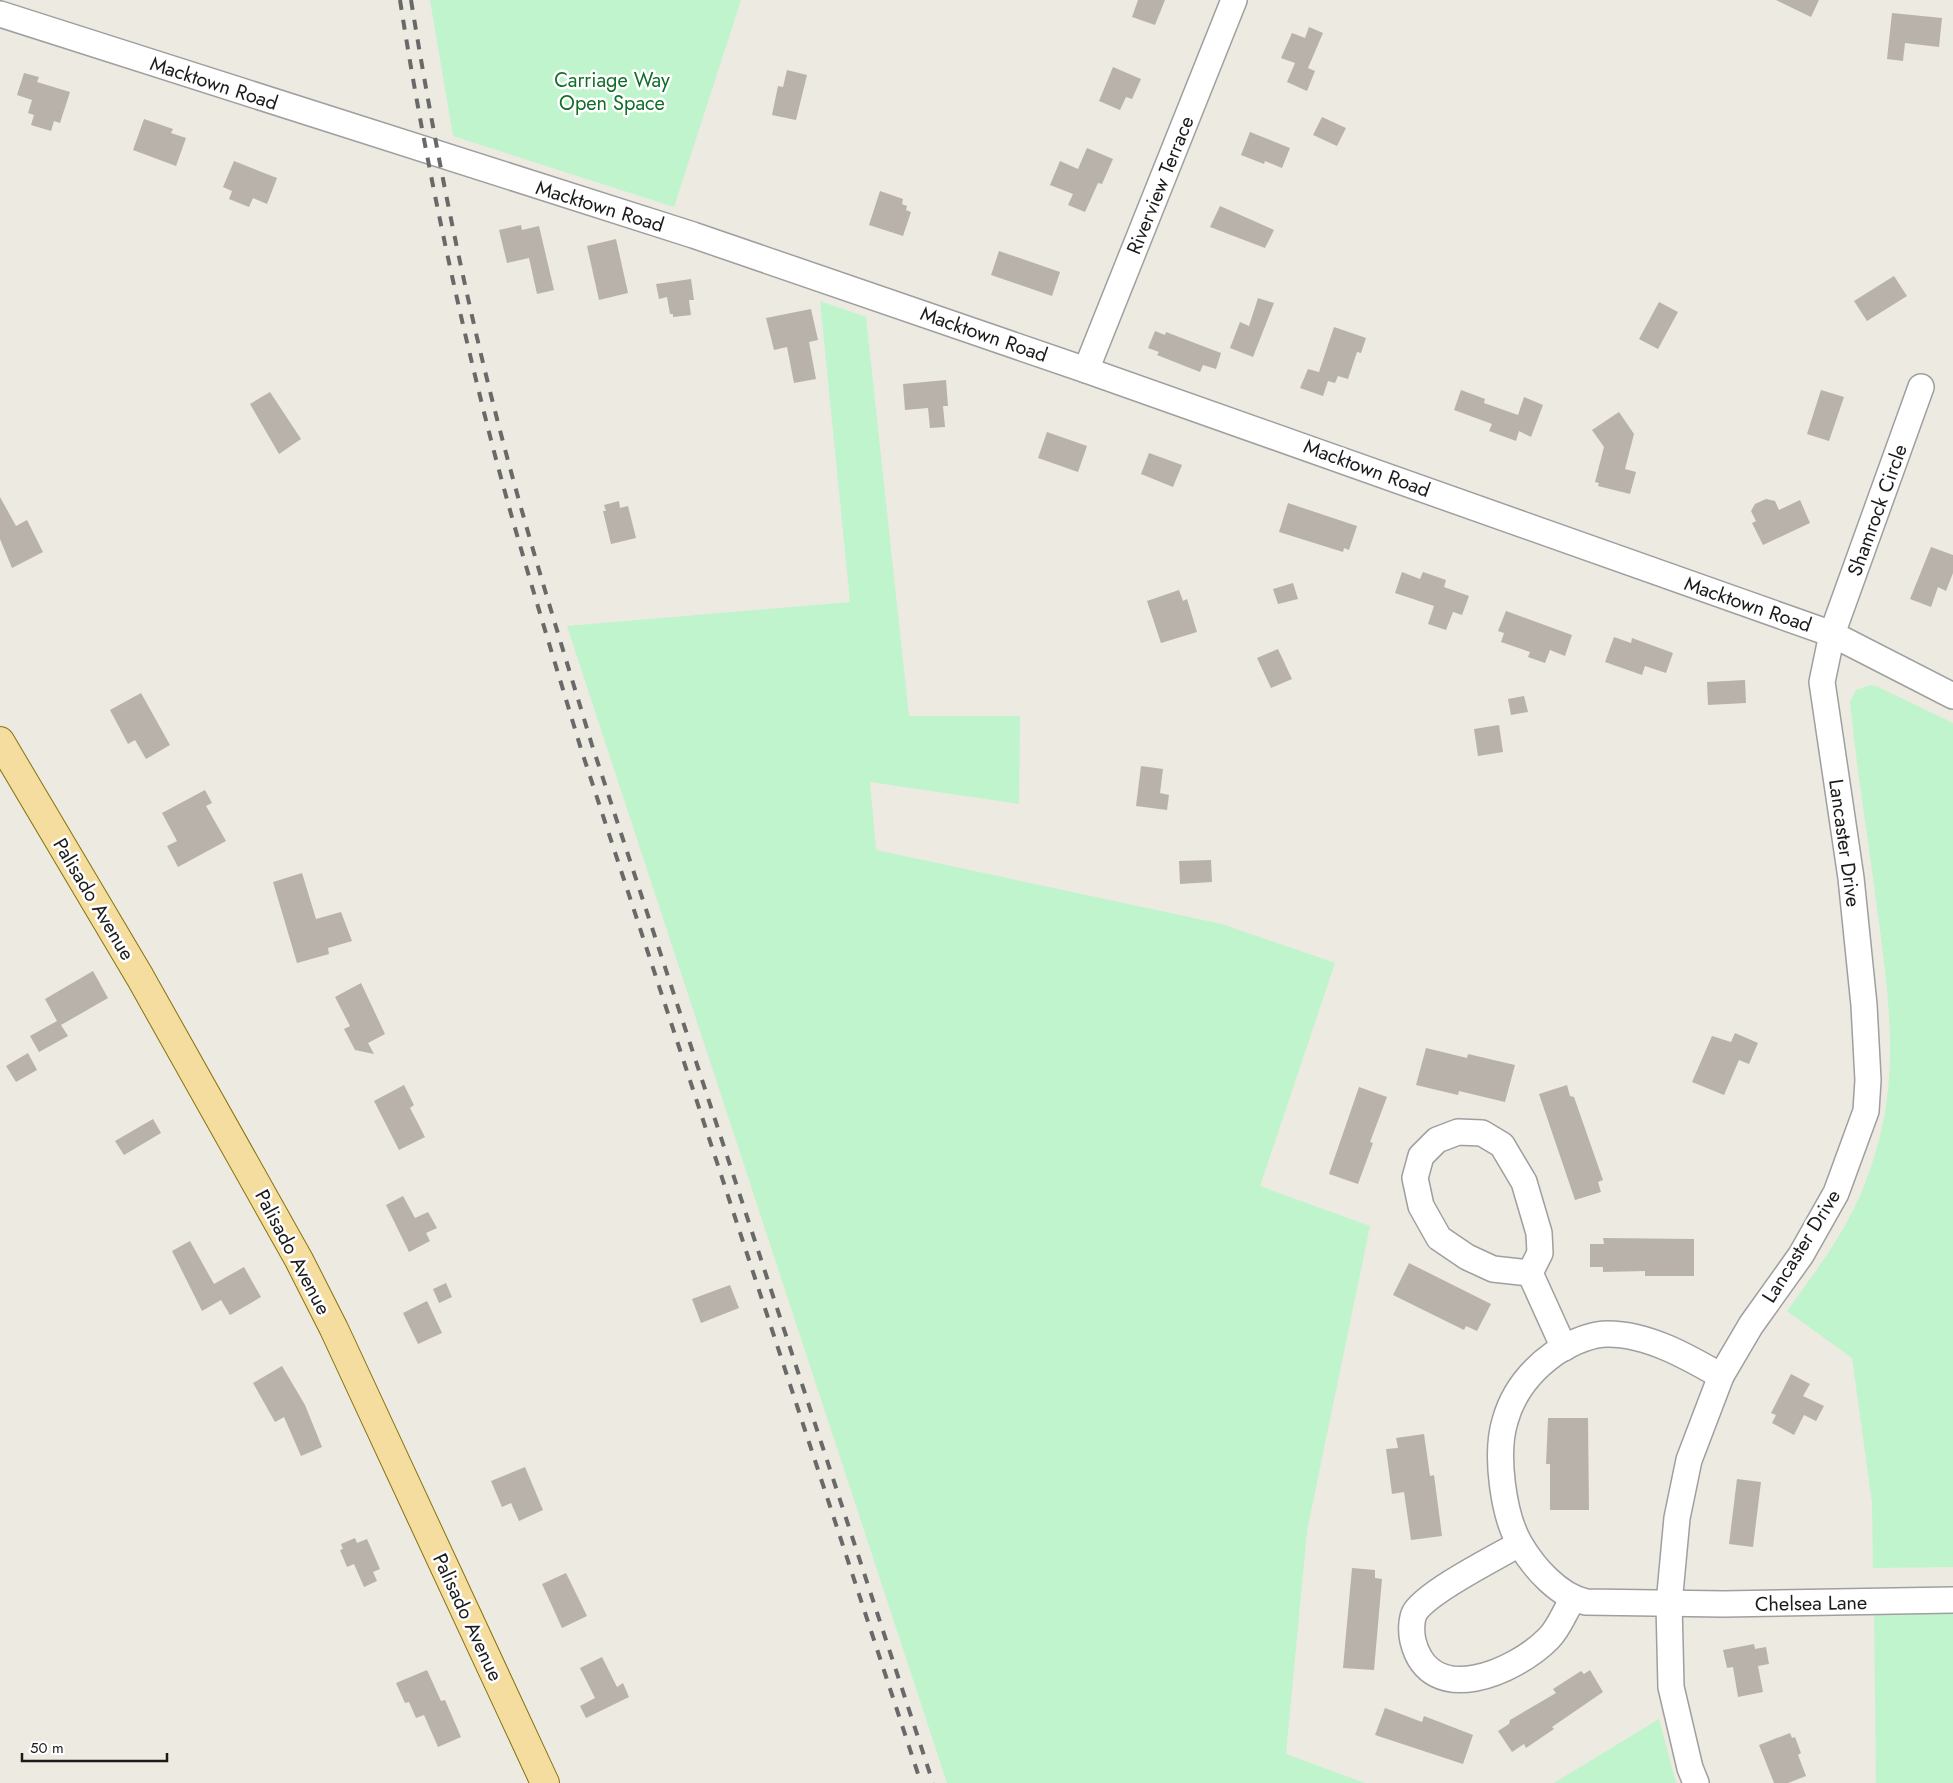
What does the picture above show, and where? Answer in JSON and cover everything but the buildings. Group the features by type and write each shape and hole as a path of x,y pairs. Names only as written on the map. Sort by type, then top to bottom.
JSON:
{"main road":[{"name":"Palisado Avenue","path":"0,741 140,977 299,1260 334,1329 545,1783"}],"street":[{"name":"Riverview Terrace","path":"1086,370 1234,0"},
{"name":"Macktown Road","path":"0,14 693,235 1086,370 1832,634 1953,696"},
{"name":"Shamrock Circle","path":"1832,634 1922,387"},
{"name":"Lancaster Drive","path":"1696,1783 1690,1768 1671,1687 1669,1604 1677,1518 1689,1460 1721,1376 1751,1325 1801,1255 1836,1193 1866,1111 1868,1080 1864,1005 1851,878 1822,682 1832,634"},
{"path":"1458,1132 1482,1133 1502,1145 1524,1182 1539,1232 1540,1253 1530,1273 1493,1269 1467,1257 1439,1238 1421,1206 1416,1178 1421,1156 1437,1140 1458,1132"},
{"path":"1530,1273 1564,1348"},
{"path":"1520,1544 1435,1593 1414,1613 1411,1633 1416,1655 1430,1671 1450,1679 1476,1678 1498,1672 1527,1655 1550,1637 1573,1599 1556,1587 1520,1544 1509,1515 1500,1460 1504,1423 1515,1394 1538,1365 1564,1348 1595,1335 1609,1334 1640,1339 1684,1355 1721,1376"},
{"name":"Chelsea Lane","path":"1573,1599 1586,1602 1669,1604 1953,1600"}],"green space":[{"name":"Carriage Way Open Space","path":"430,0 741,0 674,207 453,136"},
{"path":"820,301 866,317 909,716 1020,716 1019,804 870,782 876,850 1222,924 1335,963 1260,1186 1370,1226 1307,1531 1286,1754 1365,1783 947,1783 567,626 850,602"},
{"path":"1870,685 1876,686 1953,723 1953,1567 1873,1568 1872,1503 1852,1358 1787,1311 1830,1251 1857,1203 1876,1151 1889,1085 1890,1052 1887,986 1850,702 1856,690"},
{"path":"1953,1612 1953,1783 1876,1783 1874,1613"},
{"path":"1659,1719 1676,1783 1554,1783"}],"railway":[{"path":"400,0 429,166 464,331 501,479 523,556 581,749 921,1783"},
{"path":"411,0 440,165 463,275 488,384 534,554 592,745 933,1783"}]}
